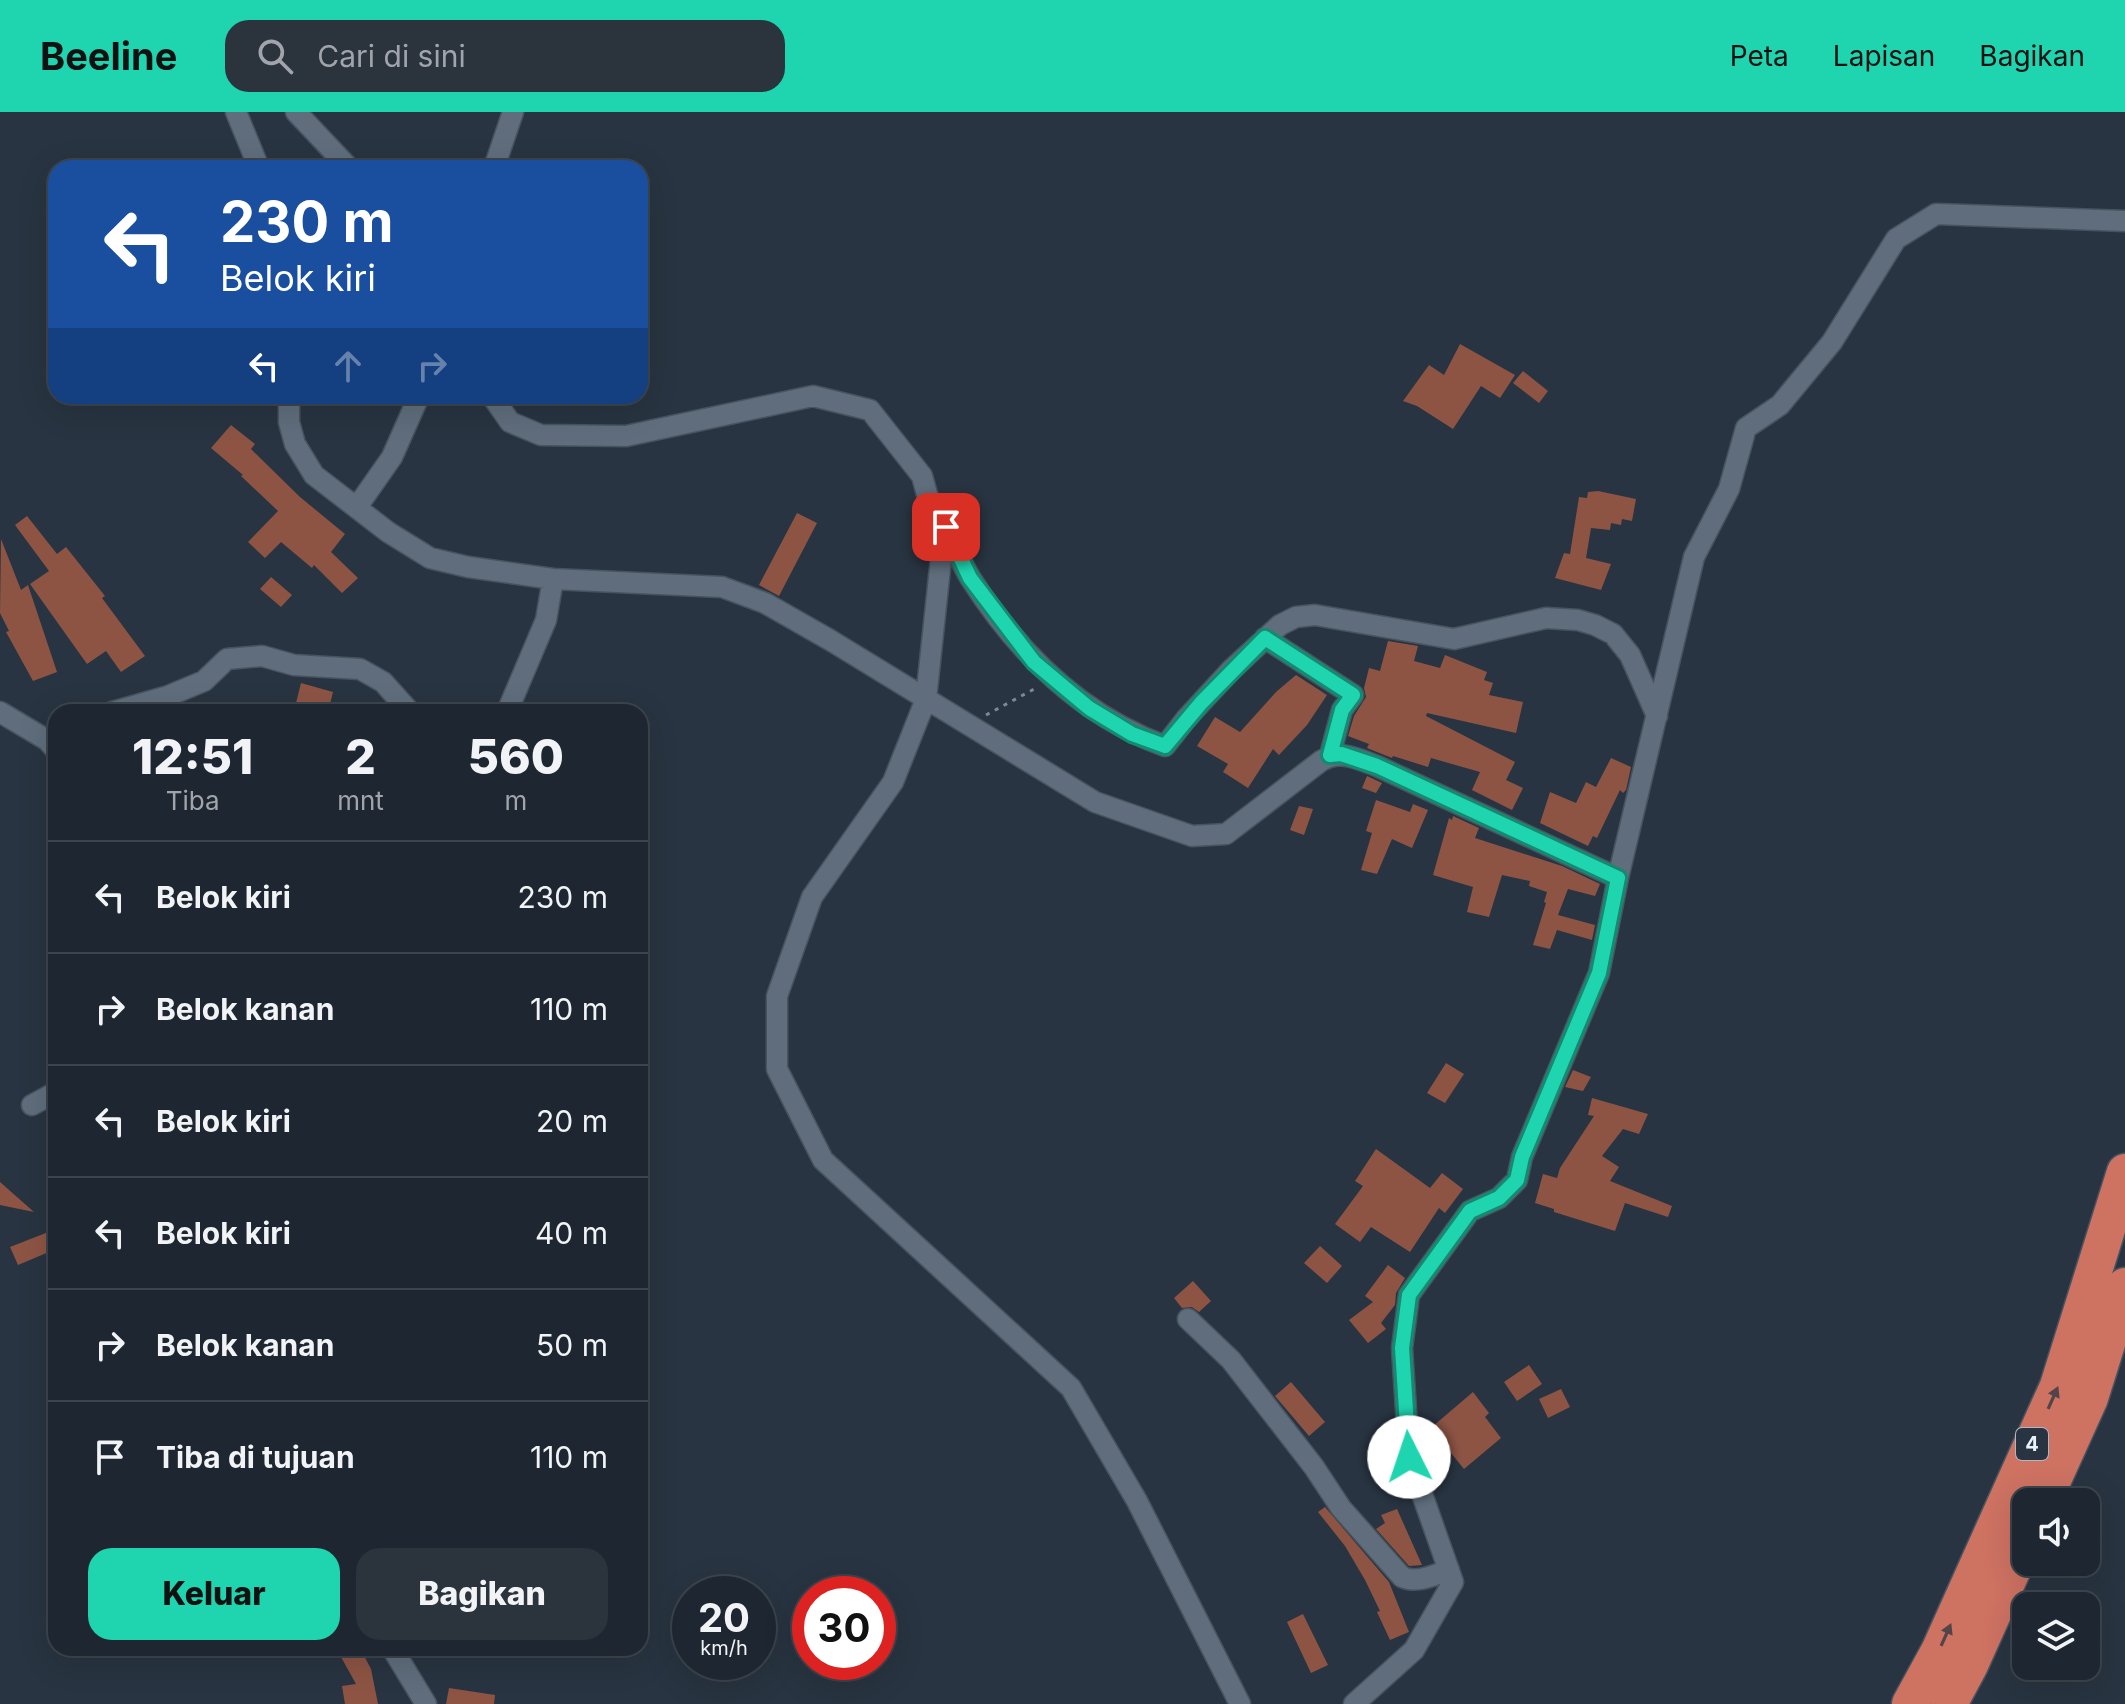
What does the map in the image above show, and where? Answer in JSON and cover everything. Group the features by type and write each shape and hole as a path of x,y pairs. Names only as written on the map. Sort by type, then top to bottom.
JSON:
{"highway":[{"name":"4","path":"1910,1704 1939,1651 2058,1386 2125,1172"},
{"name":"4","path":"2049,1488 2090,1398 2125,1286"},
{"path":"1949,1704 2012,1571"}],"street":[{"path":"236,112 256,160"},
{"path":"296,112 341,160"},
{"path":"497,160 513,112"},
{"path":"1354,1704 1414,1650 1453,1582 1409,1457 1402,1348 1409,1295 1470,1211 1499,1198 1517,1180 1522,1157 1599,973 1618,878 1694,557 1729,489 1746,428 1780,405 1832,342 1896,239 1936,214 2125,221"},
{"path":"498,404 510,422 541,435 626,436 813,396 870,410 922,476 970,578 1034,662 1089,708 1121,728 1165,746 1213,690 1265,638 1296,617 1315,615 1454,639 1546,618 1578,620 1595,625 1613,634 1630,655 1657,716"},
{"path":"289,404 289,422 295,444 314,475 388,532 430,558 468,567 553,579 722,587 765,603 1095,802 1192,836 1226,834 1330,755 1341,754 1377,766 1618,878"},
{"path":"357,507 392,457 415,404"},
{"path":"922,476 942,549 926,699 893,782 812,897 777,996 777,1069 823,1160 1071,1388 1137,1501 1240,1704"},
{"path":"510,704 546,620 553,579"},
{"path":"1265,638 1353,695 1342,710 1330,755"},
{"path":"140,704 204,681 227,659 262,656 294,665 360,669 383,682 403,704"},
{"path":"0,712 48,738"},
{"path":"32,1105 48,1096"},
{"path":"1188,1319 1231,1360 1314,1467 1341,1508 1402,1577 1420,1579 1449,1570"},
{"path":"397,1656 426,1704"}],"path":[{"path":"969,724 1053,678"}],"building":[{"path":"1460,344 1515,375 1500,398 1481,386 1453,429 1417,406 1403,401 1429,365 1444,375"},
{"path":"1523,371 1548,391 1539,403 1513,383"},
{"path":"231,425 255,444 251,449 300,497 345,534 331,552 358,578 342,593 314,565 312,568 281,542 265,558 248,542 278,511 211,448"},
{"path":"1598,491 1636,499 1632,521 1622,519 1621,525 1611,523 1610,530 1591,528 1586,558 1611,564 1601,590 1555,578 1564,553 1570,554 1579,497 1587,498 1588,492"},
{"path":"797,513 817,523 779,596 759,585"},
{"path":"27,516 57,554 66,547 105,596 102,598 145,656 121,672 106,651 87,664 30,584 49,571 15,525"},
{"path":"1,539 21,590 28,585 57,672 33,681 6,632 9,631 0,613"},
{"path":"271,577 292,595 281,607 260,589"},
{"path":"1388,641 1418,646 1414,661 1440,668 1445,655 1487,672 1484,680 1493,683 1489,695 1523,702 1516,733 1427,713 1426,716 1515,762 1506,780 1523,788 1512,810 1472,790 1480,772 1431,758 1428,767 1392,758 1348,736 1354,716 1366,697 1364,688 1369,668 1380,671"},
{"path":"1296,675 1327,695 1307,725 1279,755 1273,749 1248,788 1223,772 1228,764 1197,746 1215,717 1240,732"},
{"path":"301,683 333,692 330,704 296,703"},
{"path":"1611,758 1631,767 1626,790 1623,793 1620,790 1597,838 1593,836 1588,846 1540,823 1550,792 1576,803 1586,782 1596,787"},
{"path":"1367,776 1382,783 1376,793 1362,788"},
{"path":"1376,800 1410,812 1413,804 1428,810 1412,848 1392,839 1377,874 1361,870 1372,833 1366,831"},
{"path":"1299,806 1313,809 1304,835 1290,830"},
{"path":"1453,816 1479,828 1475,838 1562,866 1600,884 1595,896 1568,889 1558,915 1595,925 1592,940 1557,930 1550,949 1533,945 1547,892 1529,886 1530,881 1502,875 1489,917 1467,912 1473,887 1433,875 1449,818 1452,820"},
{"path":"1446,1063 1464,1074 1445,1103 1427,1093"},
{"path":"1573,1070 1591,1077 1583,1091 1565,1087"},
{"path":"1592,1098 1648,1114 1639,1134 1623,1129 1602,1156 1619,1167 1610,1181 1672,1206 1668,1217 1625,1203 1615,1231 1535,1203 1543,1174 1557,1178 1560,1168 1594,1116 1588,1115"},
{"path":"1376,1149 1430,1188 1442,1173 1463,1189 1445,1213 1439,1208 1410,1252 1371,1227 1360,1242 1335,1224 1363,1186 1355,1181"},
{"path":"0,1182 34,1212 0,1205"},
{"path":"48,1232 48,1252 18,1265 10,1247"},
{"path":"1320,1246 1342,1266 1327,1283 1304,1263"},
{"path":"1388,1265 1405,1278 1396,1293 1395,1305 1381,1323 1386,1329 1368,1343 1349,1320 1373,1302 1365,1296"},
{"path":"1193,1281 1211,1301 1199,1312 1192,1307 1182,1308 1174,1298"},
{"path":"1529,1365 1542,1384 1517,1401 1504,1382"},
{"path":"1291,1382 1325,1422 1309,1436 1275,1396"},
{"path":"1561,1389 1570,1407 1548,1418 1539,1399"},
{"path":"1473,1392 1489,1413 1485,1417 1501,1438 1464,1469 1446,1447 1441,1451 1426,1432"},
{"path":"1325,1507 1389,1582 1409,1632 1390,1640 1365,1580 1345,1546 1318,1512"},
{"path":"1397,1509 1422,1565 1409,1566 1376,1529 1385,1523 1381,1515"},
{"path":"1303,1614 1328,1665 1311,1673 1287,1622"},
{"path":"340,1656 364,1656 371,1669 378,1704 345,1704 342,1686 356,1684"},
{"path":"449,1688 495,1695 494,1704 446,1704"}],"route":[{"path":"946,527 970,578 1034,662 1089,708 1132,734 1165,746 1231,670 1265,638 1353,695 1342,710 1330,755 1341,754 1377,766 1618,878 1599,973 1522,1157 1517,1180 1499,1198 1470,1211 1409,1295 1402,1348 1409,1457"}]}
